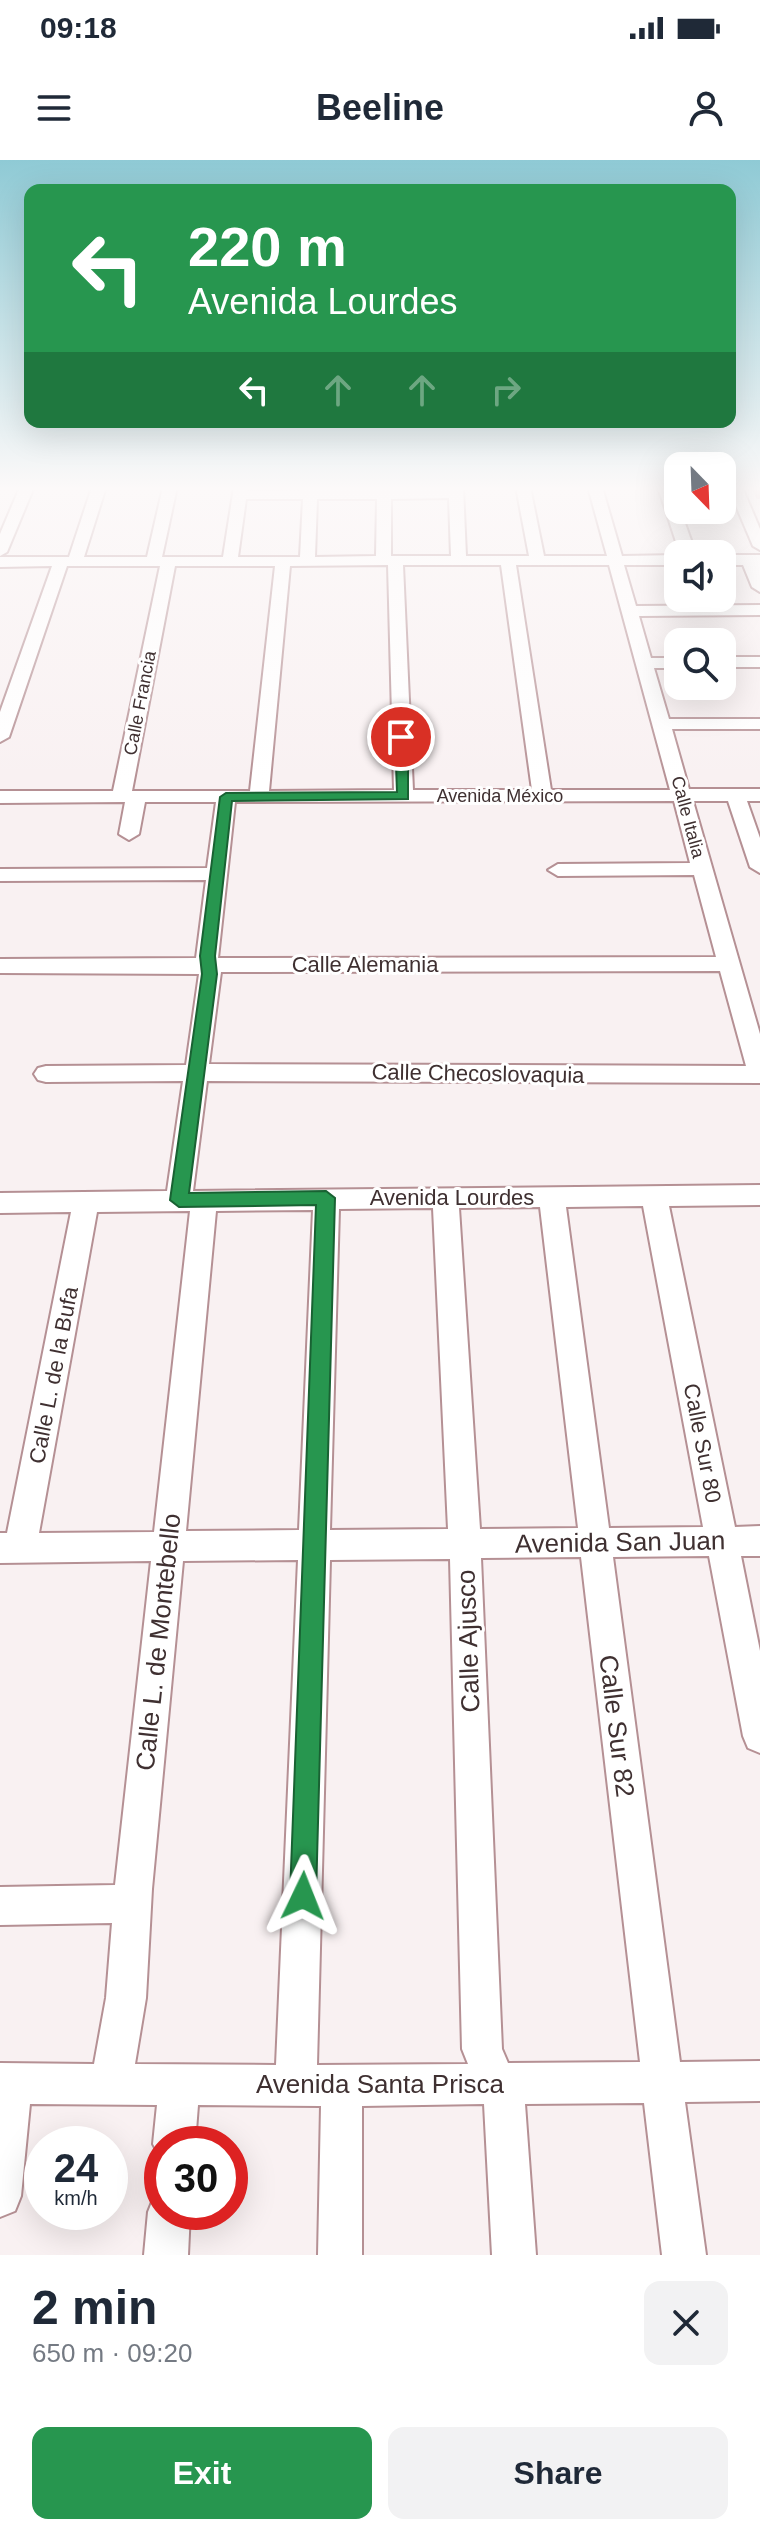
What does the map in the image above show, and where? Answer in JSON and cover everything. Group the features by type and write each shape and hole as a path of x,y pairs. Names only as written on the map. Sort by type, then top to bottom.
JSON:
{"street":[{"path":"0,737 59,585"},
{"name":"Calle Francia","path":"129,834 129,797 158,585"},
{"path":"259,797 281,585"},
{"path":"390,585 404,796"},
{"path":"511,585 542,796"},
{"name":"Calle Italia","path":"623,585 760,1074"},
{"path":"631,611 760,610"},
{"path":"736,662 760,662"},
{"path":"646,663 664,663"},
{"path":"664,724 760,724"},
{"name":"Avenida México","path":"0,797 760,795"},
{"path":"736,796 760,867"},
{"name":"Calle L. de Montebello","path":"111,2083 126,1998 131,1904 167,1547 192,1200 196,1073 226,797"},
{"path":"558,870 702,869"},
{"path":"0,875 216,874"},
{"name":"Calle Alemania","path":"0,966 729,964"},
{"name":"Calle Checoslovaquia","path":"46,1074 419,1071 477,1076 760,1074"},
{"name":"Avenida Lourdes","path":"0,1203 445,1196 760,1196"},
{"name":"Calle Ajusco","path":"445,1196 465,1545 482,2049 506,2114 514,2255"},
{"name":"Calle Sur 80","path":"654,1196 760,1736"},
{"name":"Calle Sur 82","path":"552,1197 684,2255"},
{"path":"296,2086 326,1198"},
{"name":"Calle L. de la Bufa","path":"10,1548 86,1202"},
{"name":"Avenida San Juan","path":"10,1548 760,1541"},
{"path":"0,1906 131,1904"},
{"name":"Avenida Santa Prisca","path":"6,2083 342,2086 760,2081"},
{"path":"0,2196 6,2083"},
{"path":"175,2126 179,2083"},
{"path":"340,2255 342,2086"},
{"path":"166,2255 168,2230"}],"route":[{"path":"303,1896 326,1198 179,1200 210,974 207,956 226,797 404,796 401,737"}]}
